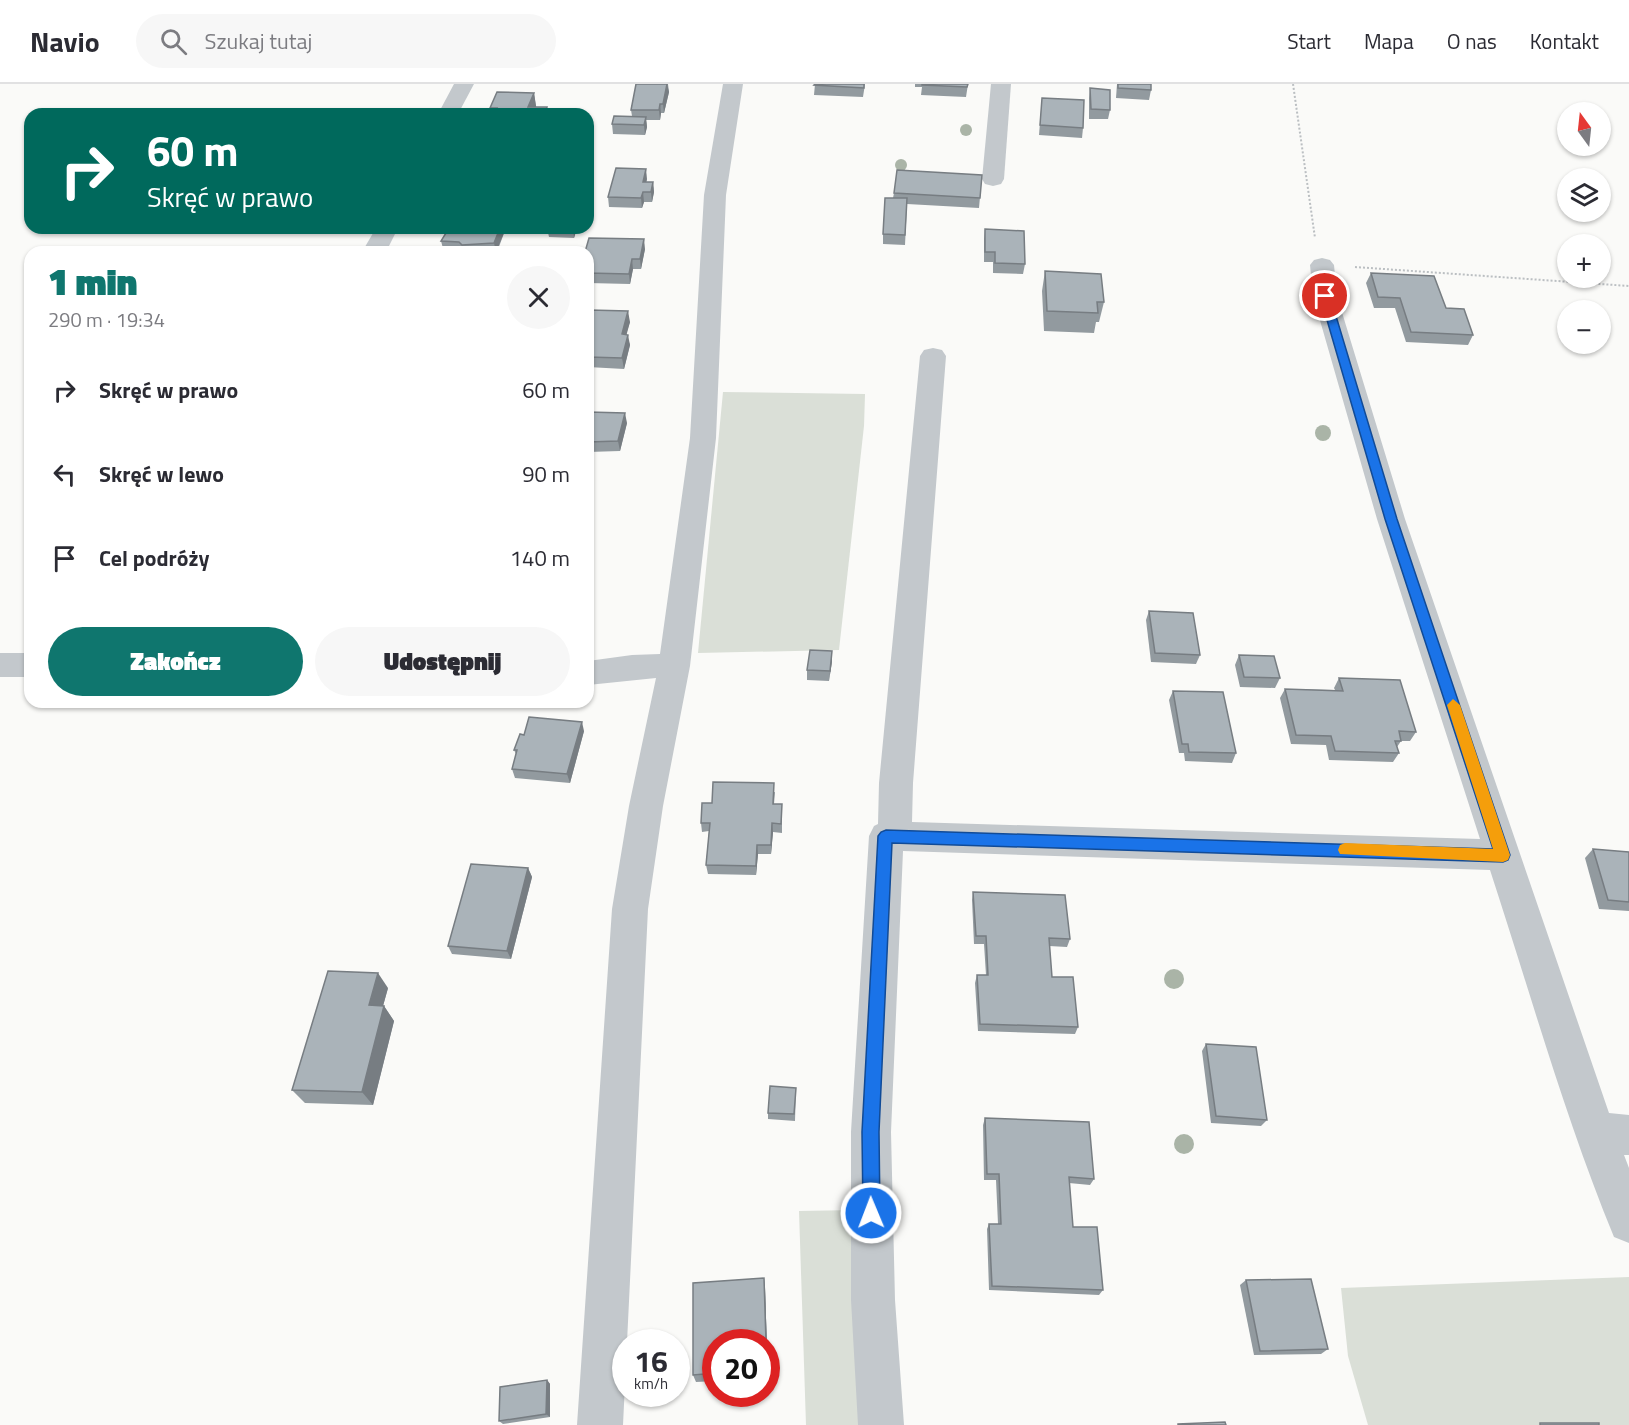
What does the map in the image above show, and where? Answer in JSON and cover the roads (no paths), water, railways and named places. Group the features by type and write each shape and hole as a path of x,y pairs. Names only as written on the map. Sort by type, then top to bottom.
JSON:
{"street":[{"path":"451,108 464,84"},
{"path":"600,1425 630,909 646,806 674,666 703,438 715,195 733,84"},
{"path":"993,179 1001,84"},
{"path":"1322,265 1325,296 1378,479 1503,855 1612,1134 1629,1222"},
{"path":"895,836 896,783 933,356"},
{"path":"0,665 24,665"},
{"path":"594,672 632,667 674,666"},
{"path":"881,1425 873,1300 871,1132 886,836 1503,855"}]}
